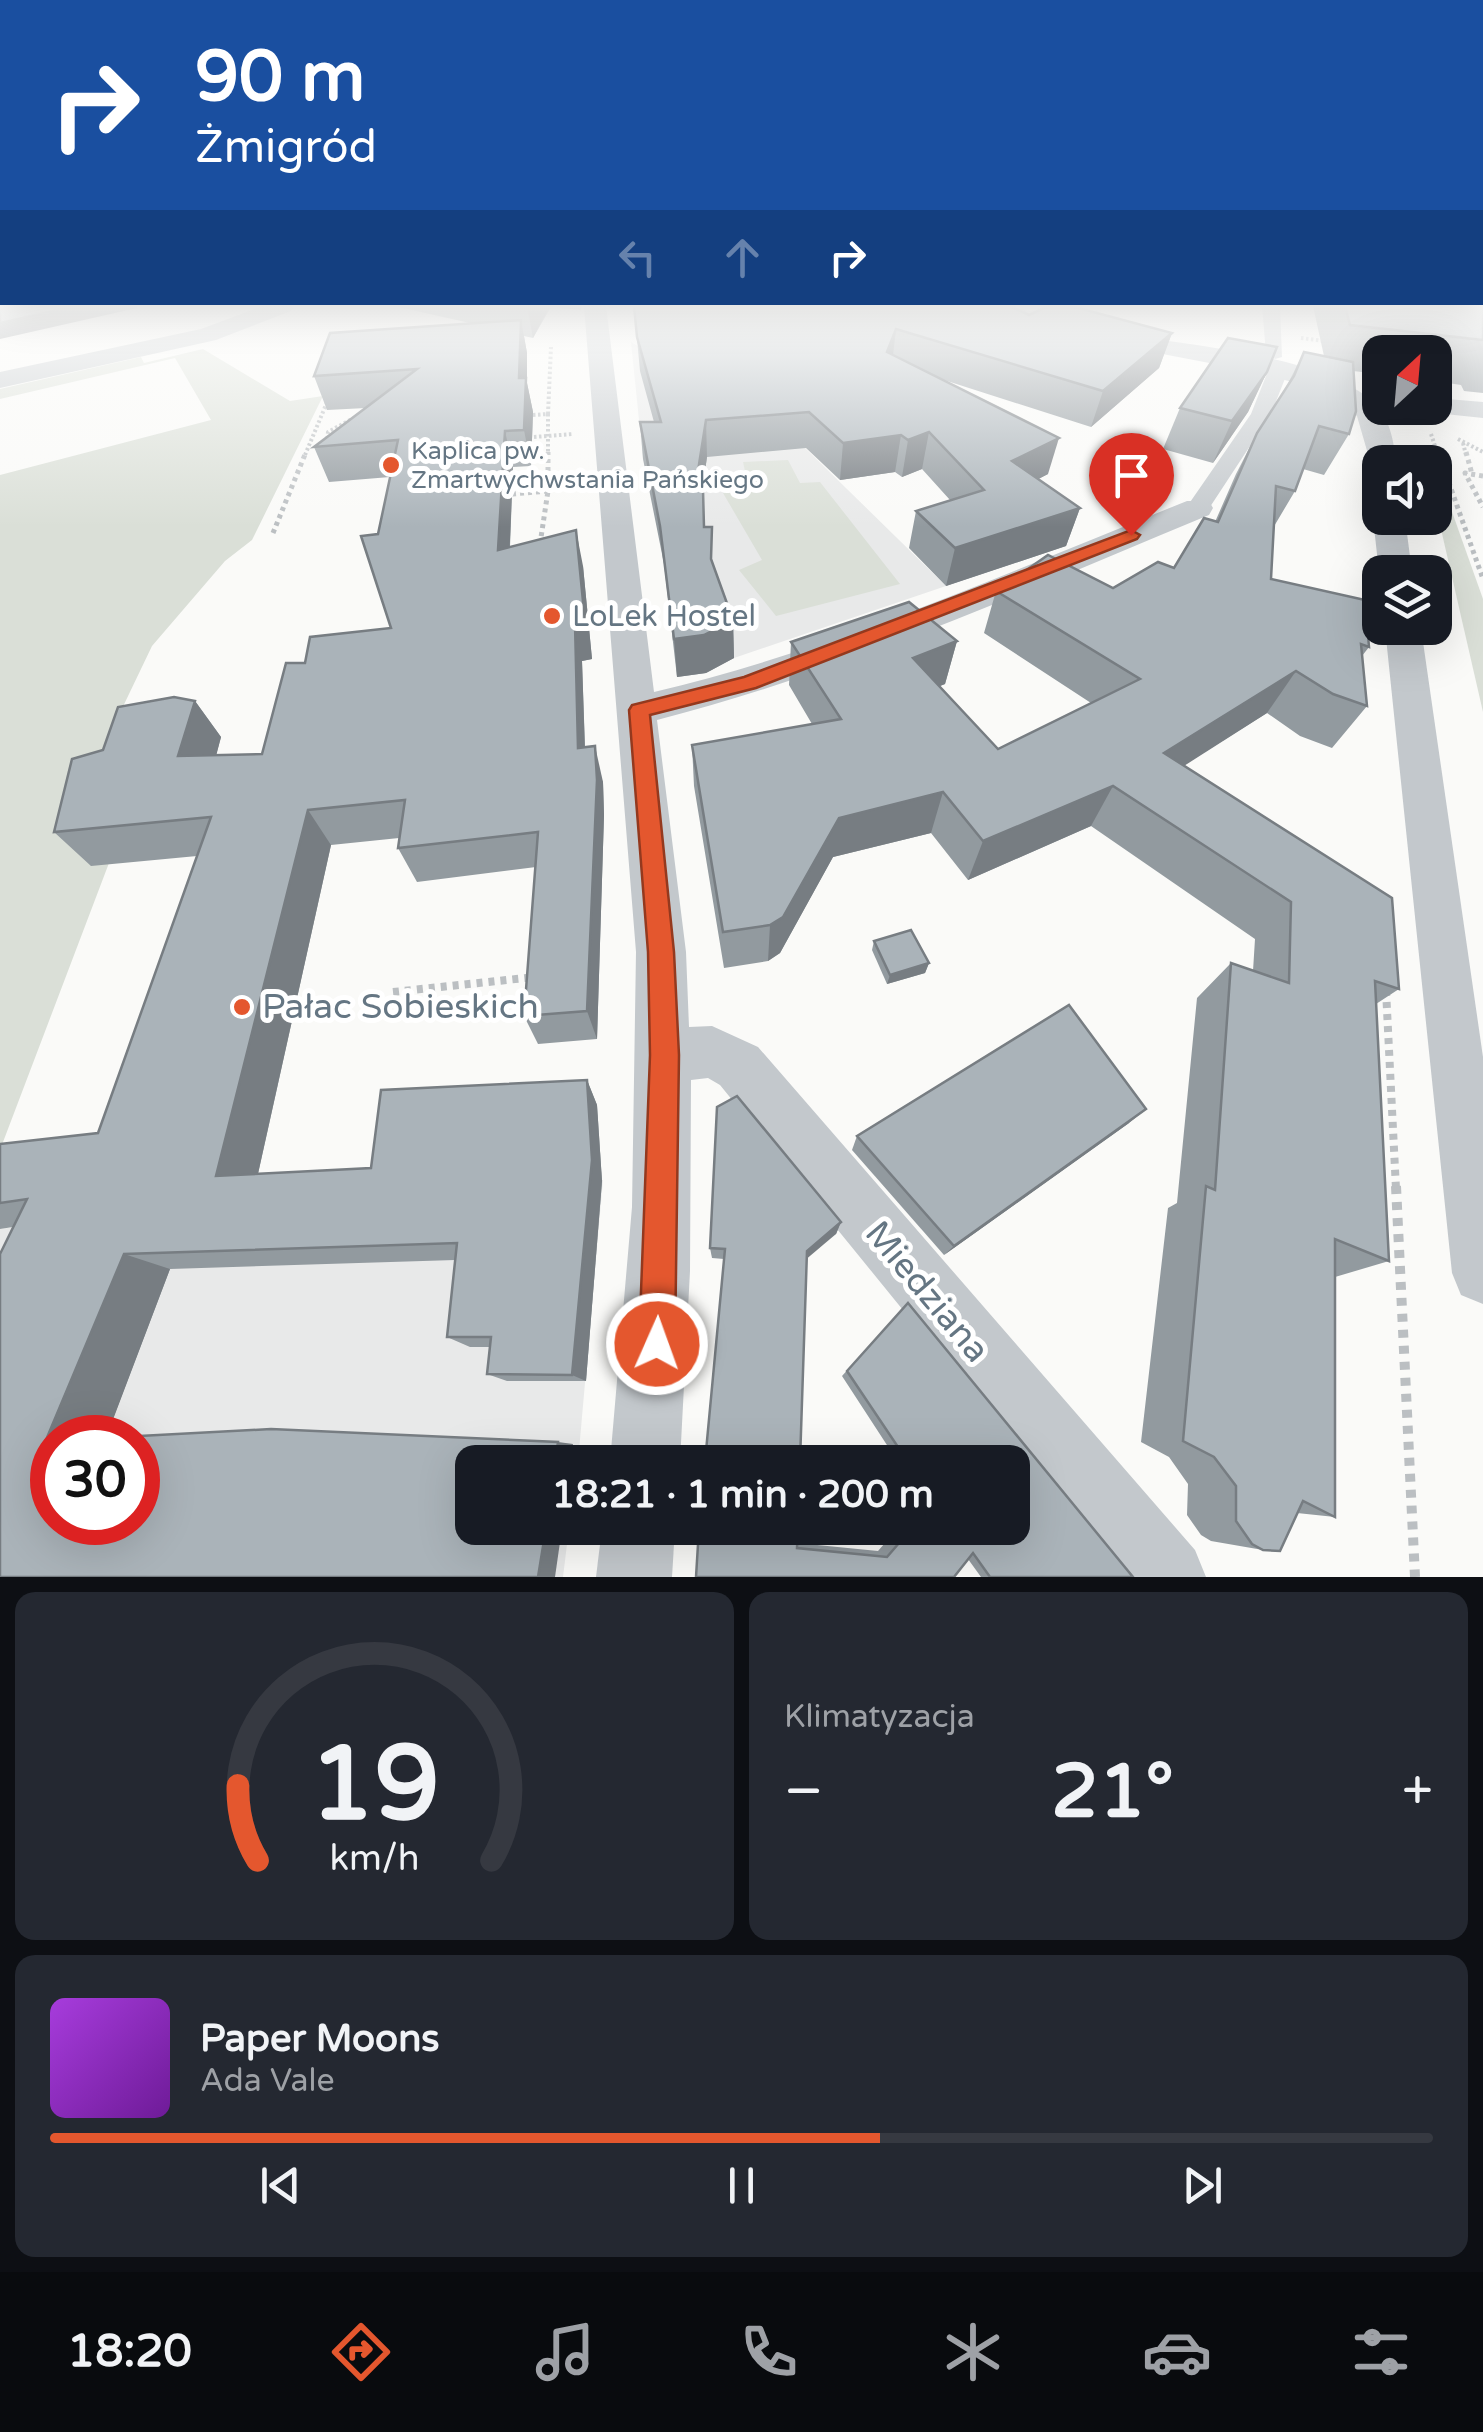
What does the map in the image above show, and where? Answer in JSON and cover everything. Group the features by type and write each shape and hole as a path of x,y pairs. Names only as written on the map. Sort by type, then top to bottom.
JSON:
{"street":[{"path":"601,380 640,710 661,952 665,1055 657,1344 647,1445"},
{"path":"640,710 749,683 989,593 1198,508 1261,414 1271,380"},
{"path":"1312,380 1362,402"},
{"path":"1452,414 1483,410"},
{"path":"1405,645 1483,1273"},
{"name":"Miedziana","path":"665,1055 712,1052 739,1066 1168,1577"},
{"path":"634,1577 637,1545"}],"path":[{"path":"538,554 548,491 549,380"},
{"path":"273,533 331,389"},
{"path":"533,415 548,414"},
{"path":"377,448 398,434 392,420 375,416 353,418 334,427 326,438 332,448 340,451 390,447"},
{"path":"1435,425 1483,578"},
{"path":"534,437 574,434"},
{"path":"1451,436 1483,452"},
{"path":"1465,443 1462,444 1472,474"},
{"path":"1481,504 1465,473 1483,476"},
{"path":"512,494 548,491"},
{"path":"393,992 542,976"},
{"path":"1385,984 1415,1577"}],"shaded area":[{"path":"41,380 83,380 0,399 0,389"},
{"path":"188,380 254,380 290,401 323,396 252,540 225,561 152,646 106,742 120,834 0,1150 0,475 211,420"},
{"path":"635,380 694,380 798,441 946,586 734,658 712,597 643,459"},
{"path":"788,460 800,483 820,482 900,584 776,616 739,570 762,560 723,493 748,485 743,462"},
{"path":"1452,512 1483,599 1483,712 1452,577 1452,555 1447,555 1442,535 1452,535"},
{"path":"603,1180 580,1445 455,1445 455,1545 567,1545 563,1577 0,1577 0,1229 253,1196"}],"building":[{"path":"403,380 526,380 524,430 505,431 498,550 576,530 585,622 575,624 578,748 595,746 597,780 587,1011 524,1016 538,832 398,848 405,800 308,810 216,1176 371,1168 381,1090 587,1080 592,1160 572,1375 487,1374 491,1337 447,1337 457,1243 124,1254 56,1415 30,1415 30,1545 160,1545 160,1435 271,1429 558,1442 455,1445 455,1545 543,1545 538,1577 0,1577 0,1254 27,1199 0,1203 0,1144 98,1133 211,817 54,832 72,759 103,750 118,707 174,697 195,701 178,756 262,754 286,663 305,663 310,637 391,628 361,536 378,534 398,440 314,447"},
{"path":"649,380 942,380 1059,438 1012,461 1080,508 955,548 916,511 984,490 929,432 908,440 901,435 843,443 809,412 706,420 695,490 703,490 704,527 712,527 711,559 733,620 704,635 674,639 660,526 640,422 661,422"},
{"path":"1065,380 1117,380 1103,391"},
{"path":"1199,380 1262,380 1232,421 1180,408"},
{"path":"1292,380 1354,380 1356,411 1349,434 1319,426 1295,491 1276,486 1271,579 1362,599 1361,644 1367,706 1333,694 1296,671 1164,753 1392,898 1399,989 1375,981 1389,1261 1335,1239 1335,1517 1303,1501 1280,1551 1263,1550 1252,1544 1236,1521 1236,1486 1214,1457 1183,1441 1206,1186 1215,1190 1231,963 1289,983 1291,902 1113,786 983,841 943,792 839,818 783,917 770,925 723,932 692,745 841,719 791,642 909,602 957,641 913,658 998,749 1140,679 996,591 1048,555 1113,588 1158,562 1174,568 1204,518 1218,522 1257,433"},
{"path":"911,930 929,963 890,975 874,941"},
{"path":"1069,1005 1146,1109 954,1246 857,1136"},
{"path":"737,1096 841,1222 807,1251 801,1445 707,1445 725,1249 710,1248 717,1107"},
{"path":"908,1303 1025,1445 897,1445 847,1371"},
{"path":"1030,1452 1133,1577 990,1577 973,1553 954,1577 696,1577 698,1545 797,1545 887,1557 897,1545 1030,1545"}],"place":[{"name":"Kaplica pw. Zmartwychwstania Pańskiego","path":"391,465"},
{"name":"LoLek Hostel","path":"552,616"},
{"name":"Pałac Sobieskich","path":"242,1007"}],"route":[{"path":"657,1344 665,1055 661,952 640,710 749,683 1131,535"}]}
